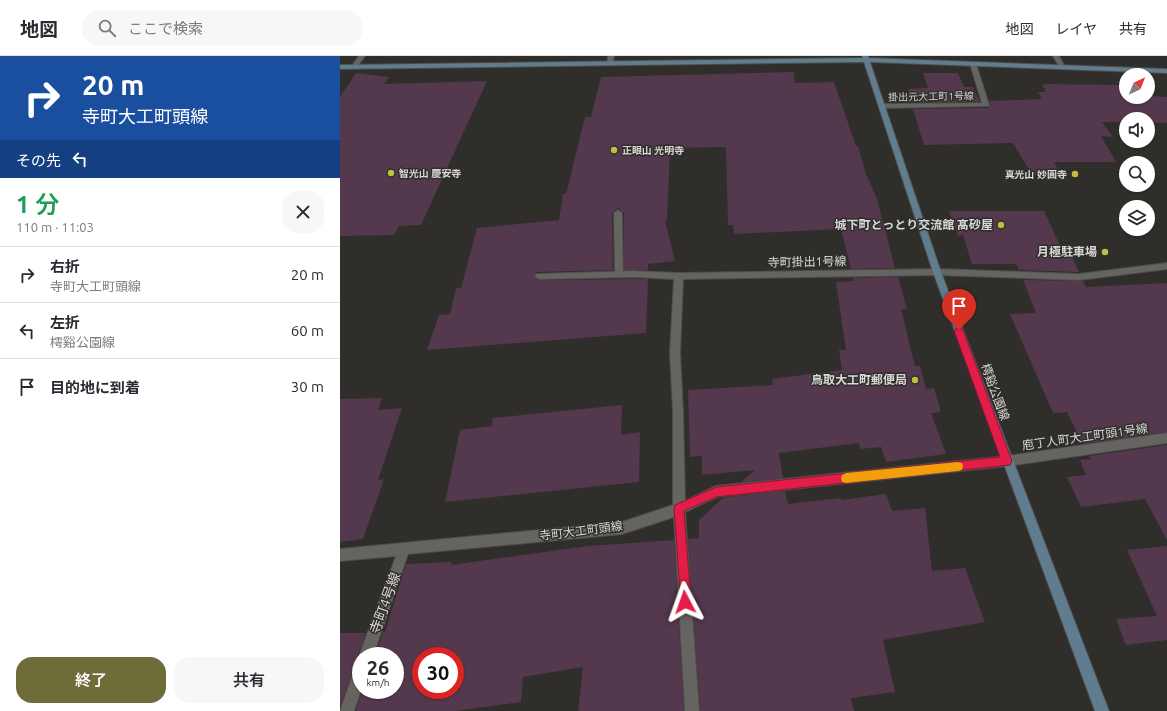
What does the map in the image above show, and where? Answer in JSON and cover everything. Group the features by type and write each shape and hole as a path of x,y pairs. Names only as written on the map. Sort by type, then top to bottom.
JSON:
{"street":[{"path":"354,67 362,56"},
{"path":"610,64 611,56"},
{"path":"1056,56 1062,67"},
{"path":"340,67 610,64 866,58 972,64 1167,71"},
{"name":"樗谿公園線","path":"866,58 937,272 1102,711"},
{"name":"掛出元大工町1号線","path":"882,106 986,105 972,64"},
{"path":"618,213 620,274"},
{"name":"寺町掛出1号線","path":"539,276 620,274 679,276 937,272 1079,277 1167,266"},
{"path":"679,276 675,352 678,412 679,508 692,711"},
{"name":"庖丁人町大工町頭1号線","path":"1007,461 1167,438"},
{"name":"寺町大工町頭線","path":"340,555 622,528 679,508 716,492 1007,461"},
{"name":"寺町4号線","path":"369,647 404,550"},
{"path":"347,711 352,697"}],"building":[{"path":"794,72 795,83 834,82 856,146 858,146 866,174 877,199 895,268 851,269 841,229 734,234 733,225 728,225 726,147 670,148 667,220 665,220 675,261 648,264 648,270 624,270 624,213 618,208 612,213 613,270 536,272 534,275 539,280 648,279 646,333 427,350 439,315 450,314 456,288 461,288 477,228 559,220 563,194 566,194 585,117 591,117 601,77"},
{"path":"356,73 389,77 384,84 487,81 421,225 399,226 394,235 340,236 340,97"},
{"path":"923,73 958,73 964,87 973,87 980,102 911,102 908,89 928,88"},
{"path":"1042,84 1119,85 1119,104 1155,104 1155,96 1167,97 1167,123 1155,122 1155,112 1119,112 1119,122 1102,122 1113,137 1101,136 1116,162 1054,162 1060,173 1032,175 1013,143 924,145 913,109 988,108 990,105 989,101 1042,99 1038,92 1046,92"},
{"path":"949,211 1044,211 1062,250 1069,250 1079,272 1019,270 1016,264 972,264 963,235 958,236"},
{"path":"898,277 907,309 901,309 915,366 920,366 926,389 934,388 941,412 931,413 946,454 886,462 881,447 860,449 859,443 779,453 783,478 741,482 755,470 702,475 702,456 690,457 688,390 773,385 772,379 842,370 839,350 846,350 836,282 854,281 853,278"},
{"path":"1023,280 1083,281 1086,287 1167,283 1167,432 1083,444 1067,412 1053,413 1010,314 1036,313"},
{"path":"382,398 378,410 402,408 378,480 384,479 363,539 340,542 340,399"},
{"path":"622,405 621,435 640,432 639,482 445,502 460,430 492,426 493,418"},
{"path":"1167,445 1167,540 1145,499 1081,507 1067,477 1086,475 1080,460 1091,459 1089,456"},
{"path":"785,491 788,504 841,498 841,500 886,494 892,511 925,508 932,571 965,568 985,622 883,640 895,692 851,698 854,711 700,711 688,539 699,538 699,520 723,498"},
{"path":"674,540 684,711 578,711 583,667 523,677 521,702 455,711 356,711 359,699 404,699 404,647 378,647 383,632 385,632 406,564 452,562 451,565 588,546"},
{"path":"1167,546 1167,640 1126,645 1116,619 1157,616 1127,550"},
{"path":"340,633 366,633 361,647 352,647 352,674 340,707"}],"slow traffic":[{"path":"846,478 958,466"}],"place":[{"name":"正眼山 光明寺","path":"614,150"},
{"name":"智光山 慶安寺","path":"391,173"},
{"name":"真光山 妙圓寺","path":"1075,174"},
{"name":"城下町とっとり交流館 髙砂屋","path":"1001,225"},
{"name":"月極駐車場","path":"1105,252"},
{"name":"鳥取大工町郵便局","path":"915,380"}],"route":[{"path":"685,602 679,508 716,492 1007,461 959,330"}]}
